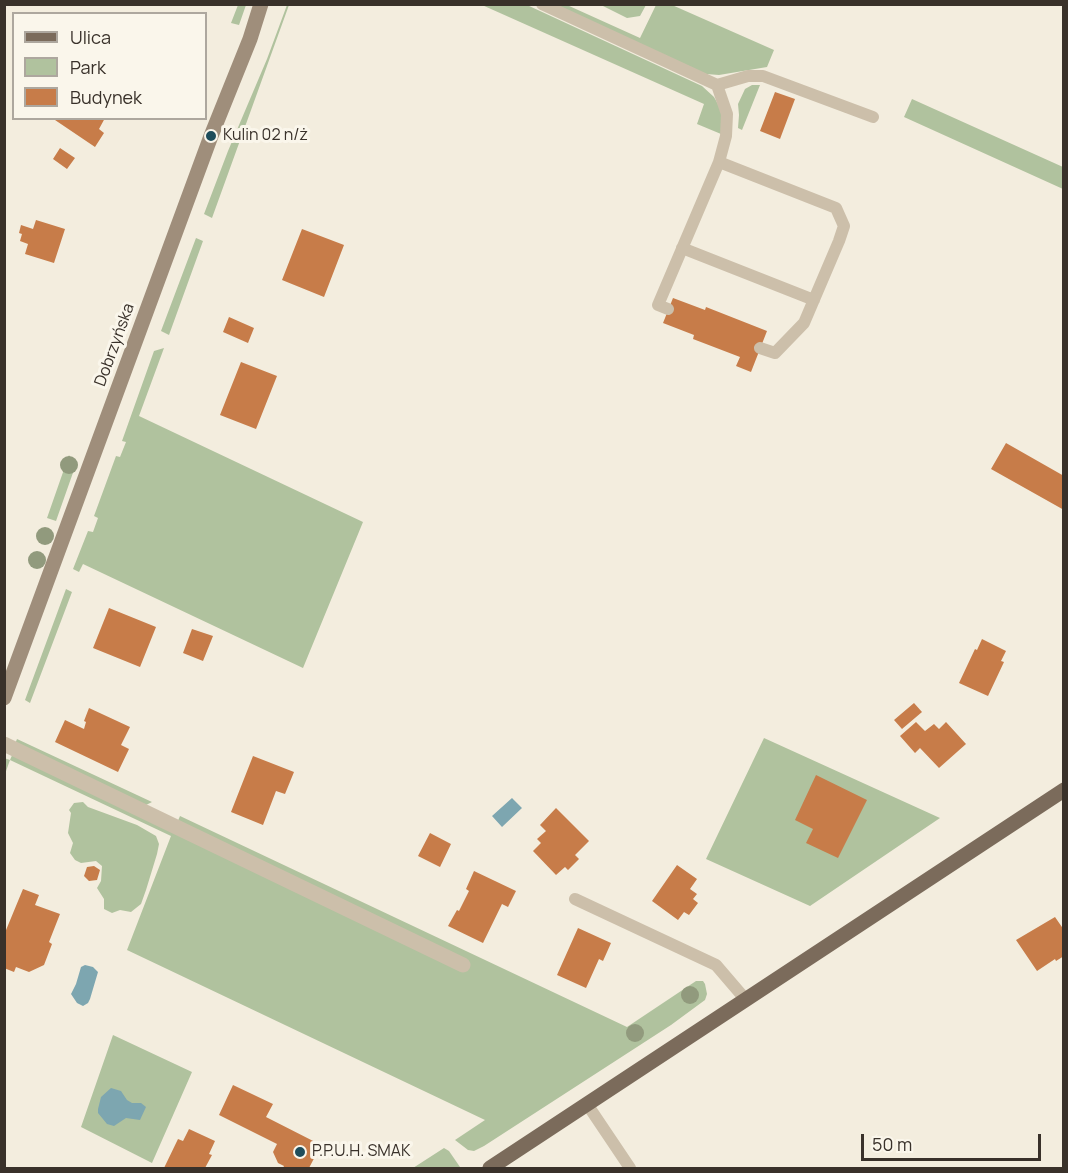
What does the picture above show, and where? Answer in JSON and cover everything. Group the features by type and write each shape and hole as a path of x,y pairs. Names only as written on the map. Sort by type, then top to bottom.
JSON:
{"main road":[{"path":"490,1168 1064,790"}],"street":[{"name":"Dobrzyńska","path":"4,698 211,136 250,39 261,4"},
{"path":"4,744 463,965"}],"lane":[{"path":"542,4 717,85 748,76 763,76 873,117"},
{"path":"668,309 658,305 718,162 726,136 727,114 717,85"},
{"path":"718,162 836,208 844,226 804,323 775,354 760,348"},
{"path":"682,248 814,300"},
{"path":"575,899 716,965 746,1000"},
{"path":"587,1104 630,1168"}],"green space":[{"path":"238,5 246,5 239,25 231,23"},
{"path":"287,5 289,5 212,218 204,214"},
{"path":"482,5 527,5 702,86 714,97 719,106 722,115 721,134 697,124 704,104"},
{"path":"555,5 567,5 640,38 656,5 672,5 774,50 767,67 719,75 706,74"},
{"path":"601,5 646,5 640,16 627,18"},
{"path":"752,85 760,85 742,130 738,128 738,104 745,89"},
{"path":"912,99 1063,167 1063,189 904,117"},
{"path":"196,238 203,241 169,335 161,331"},
{"path":"164,348 139,416 363,522 303,668 83,564 79,572 73,569 88,531 93,532 98,518 94,516 116,456 120,457 126,442 122,441 154,351"},
{"path":"69,455 75,467 56,521 47,518"},
{"path":"66,589 72,592 30,703 25,700"},
{"path":"764,738 940,818 810,906 706,859"},
{"path":"17,739 152,802 146,805 15,744"},
{"path":"13,753 174,830 180,816 627,1027 696,981 703,981 705,984 707,994 705,1000 671,1025 484,1146 474,1151 468,1150 455,1140 485,1120 127,950 171,836 10,760"},
{"path":"4,758 10,760 5,774"},
{"path":"83,802 88,807 137,825 156,836 159,844 146,890 141,904 131,912 120,910 112,913 104,909 104,899 97,888 101,881 102,866 96,861 81,863 75,860 70,853 73,843 68,833 71,813 69,810 74,803"},
{"path":"113,1035 192,1072 152,1163 81,1127"},
{"path":"444,1148 449,1151 460,1167 413,1168"}],"water":[{"path":"512,798 522,808 502,827 492,816"},
{"path":"85,965 93,967 98,972 90,999 83,1006 77,1003 71,994 81,967"},
{"path":"111,1088 121,1091 132,1103 141,1103 146,1107 140,1120 126,1118 114,1126 107,1124 98,1113 98,1109 101,1097"}],"building":[{"path":"775,92 795,99 780,139 760,131"},
{"path":"55,120 104,120 99,129 104,133 95,147"},
{"path":"60,148 75,158 67,169 53,159"},
{"path":"36,220 65,229 54,263 25,254 28,244 20,241 21,225 33,229"},
{"path":"302,229 344,245 324,297 282,280"},
{"path":"673,298 705,310 706,307 767,331 751,372 736,366 740,357 693,339 694,335 663,323"},
{"path":"229,317 254,328 248,343 223,332"},
{"path":"241,362 277,376 256,429 220,415"},
{"path":"1006,443 1064,476 1064,510 991,469"},
{"path":"109,608 156,627 140,667 93,648"},
{"path":"192,629 213,636 203,661 183,653"},
{"path":"982,639 1006,651 1001,661 1004,662 988,696 959,683"},
{"path":"914,703 922,712 902,729 894,720"},
{"path":"89,708 130,727 121,745 129,749 118,772 55,742 65,720 84,729 86,722 84,721"},
{"path":"916,722 925,731 934,724 939,729 946,722 966,744 939,768 920,748 915,753 900,736"},
{"path":"253,756 294,772 285,794 276,791 263,825 231,812"},
{"path":"816,775 867,800 838,858 806,843 813,829 795,820"},
{"path":"556,808 589,841 575,855 579,859 568,870 565,867 556,875 533,851 541,843 537,839 546,831 540,825"},
{"path":"430,833 451,844 440,867 418,856"},
{"path":"677,865 697,879 690,889 697,894 693,899 698,903 689,915 684,912 678,920 652,901"},
{"path":"94,866 100,870 97,880 89,881 84,876 87,867"},
{"path":"474,871 516,891 508,907 502,904 483,943 448,926 469,891 466,889"},
{"path":"23,889 39,895 35,905 60,914 49,942 52,944 44,965 29,972 16,967 14,972 4,968 4,935"},
{"path":"1055,917 1064,930 1064,956 1037,971 1016,940"},
{"path":"578,928 611,943 603,961 599,959 586,988 557,975"},
{"path":"233,1085 273,1104 266,1117 321,1145 309,1168 283,1168 284,1166 278,1163 273,1152 277,1144 219,1115"},
{"path":"189,1129 215,1141 209,1154 212,1155 205,1168 164,1168 178,1139 183,1141"}],"place":[{"name":"Kulin 02 n/ż","path":"211,136"},
{"name":"P.P.U.H. SMAK","path":"300,1152"}]}
